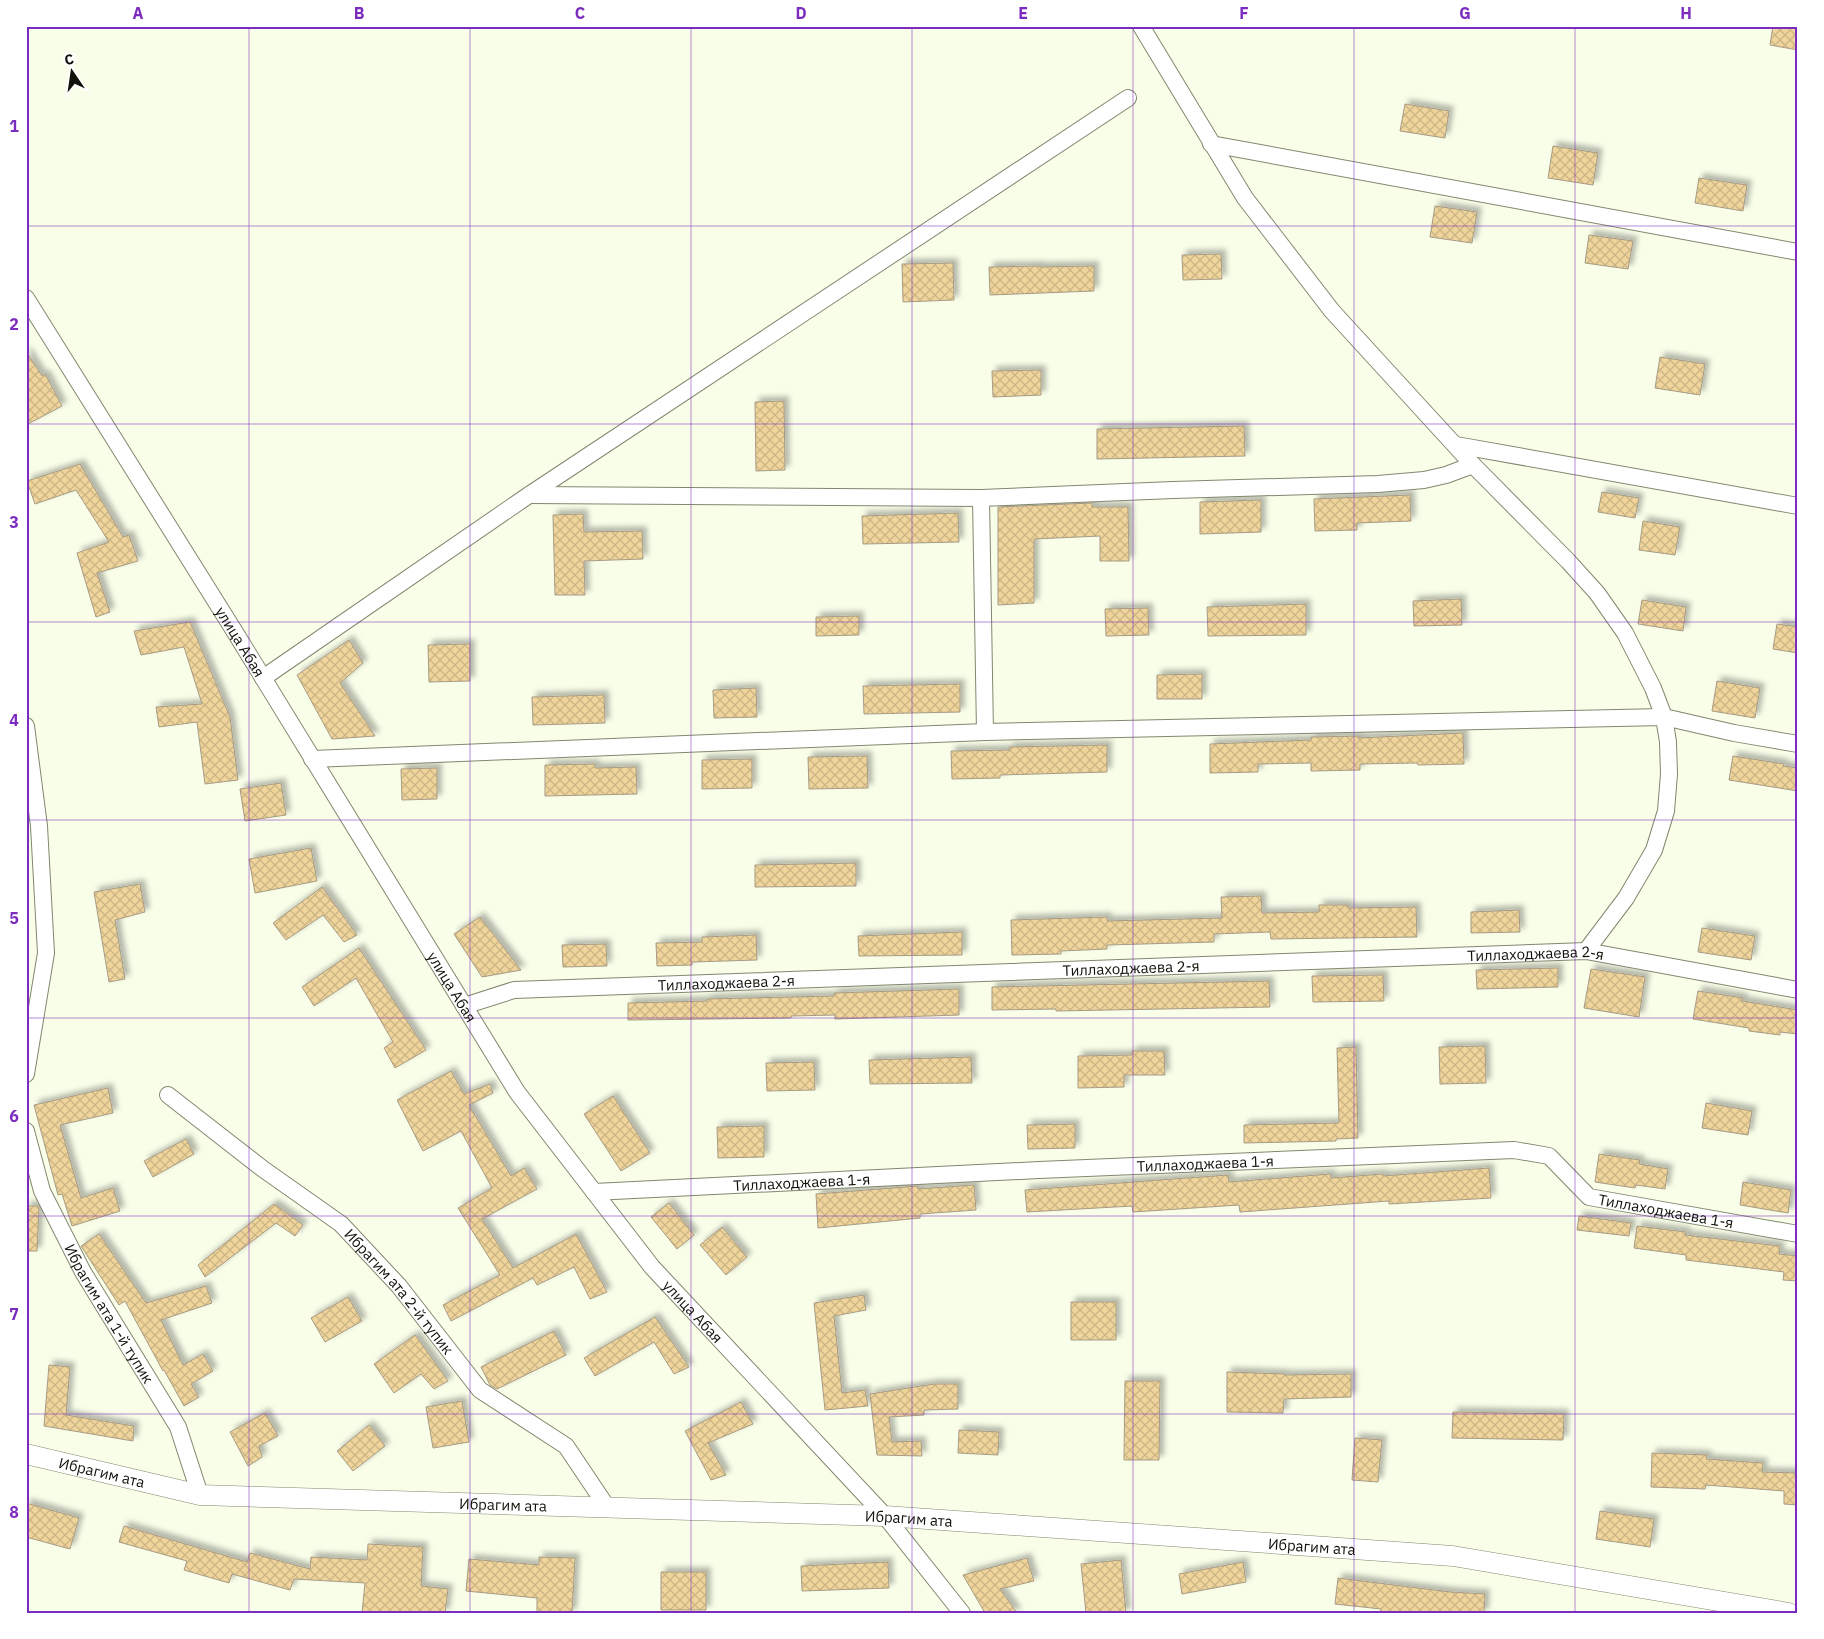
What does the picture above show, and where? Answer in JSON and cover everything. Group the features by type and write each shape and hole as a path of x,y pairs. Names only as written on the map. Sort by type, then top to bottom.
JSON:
{"street":[{"path":"1141,26 1244,198 1332,311 1473,465 1597,593 1625,633 1653,688 1664,717 1668,742 1669,774 1666,812 1654,850 1626,898 1586,952"},
{"path":"263,678 529,495 1128,98"},
{"path":"1211,144 1798,252"},
{"name":"улица Абая","path":"26,298 263,678 517,1092 652,1267 885,1516 962,1613"},
{"path":"1456,445 1798,506"},
{"path":"529,495 981,498 1378,484 1424,480 1446,475 1473,465"},
{"path":"981,498 985,732"},
{"path":"312,758 985,732 1664,717 1734,733 1798,744"},
{"path":"26,726 39,826 46,953 26,1074"},
{"name":"Тиллаходжаева 2-я","path":"464,1006 514,990 1586,952 1798,990"},
{"name":"Ибрагим ата 2-й тупик","path":"168,1095 263,1169 341,1224 399,1286 480,1390 566,1446 607,1507"},
{"name":"Ибрагим ата 1-й тупик","path":"26,1130 42,1191 82,1272 178,1427 200,1495"},
{"name":"Тиллаходжаева 1-я","path":"594,1192 1040,1170 1514,1150 1549,1156 1589,1197 1798,1234"},
{"name":"Ибрагим ата","path":"26,1454 200,1495 885,1516 1453,1556 1789,1613"}],"building":[{"path":"1773,26 1798,26 1798,50 1770,45"},
{"path":"1405,104 1449,111 1445,138 1400,131"},
{"path":"1553,146 1598,153 1593,185 1548,178"},
{"path":"1699,178 1747,185 1743,211 1695,203"},
{"path":"1435,206 1477,212 1472,243 1430,237"},
{"path":"1589,235 1633,241 1628,269 1585,263"},
{"path":"1221,254 1222,279 1183,280 1182,255"},
{"path":"953,263 954,300 903,302 902,264"},
{"path":"1094,266 1094,291 990,295 989,267"},
{"path":"26,351 42,376 45,374 62,406 26,425"},
{"path":"1660,357 1705,364 1700,395 1655,388"},
{"path":"1041,370 1041,395 993,397 992,371"},
{"path":"784,401 785,470 756,471 755,402"},
{"path":"1244,426 1245,456 1097,459 1097,429"},
{"path":"80,464 123,537 129,535 138,561 97,573 110,612 96,617 77,553 109,542 76,490 35,504 27,481"},
{"path":"1602,492 1639,498 1635,518 1598,512"},
{"path":"1410,495 1411,521 1357,523 1357,530 1315,531 1314,499"},
{"path":"1261,500 1261,532 1200,534 1200,502"},
{"path":"1092,503 1092,507 1128,507 1129,561 1100,561 1100,536 1034,539 1034,603 998,605 998,507"},
{"path":"958,513 959,542 863,544 862,516"},
{"path":"583,514 584,532 642,531 643,559 584,561 585,595 555,595 553,515"},
{"path":"1643,521 1680,527 1675,555 1639,550"},
{"path":"1461,599 1462,625 1414,626 1413,601"},
{"path":"1642,600 1686,607 1683,631 1638,624"},
{"path":"1306,604 1306,635 1208,636 1207,607"},
{"path":"1148,608 1149,635 1106,636 1105,609"},
{"path":"859,616 859,635 816,636 816,617"},
{"path":"190,622 230,717 238,780 205,784 197,722 159,727 156,707 202,704 184,647 141,655 134,631"},
{"path":"1777,624 1798,627 1798,653 1773,649"},
{"path":"349,640 363,663 340,683 375,736 332,739 297,675"},
{"path":"470,644 470,681 429,682 428,645"},
{"path":"1202,674 1202,699 1157,699 1157,675"},
{"path":"1717,681 1760,688 1755,718 1712,711"},
{"path":"960,684 960,712 864,714 863,686"},
{"path":"756,688 757,717 714,718 713,690"},
{"path":"604,695 605,723 533,725 532,697"},
{"path":"1463,733 1464,764 1360,764 1360,770 1311,771 1311,763 1258,764 1258,772 1210,773 1210,744 1311,740 1311,737 1359,736 1359,738"},
{"path":"1107,745 1107,772 1000,775 1000,778 952,779 951,751 1010,750 1009,747"},
{"path":"867,756 868,788 809,789 808,757"},
{"path":"1733,756 1798,768 1798,791 1729,780"},
{"path":"752,759 752,788 702,789 702,760"},
{"path":"595,764 595,768 636,767 637,794 545,796 545,765"},
{"path":"437,768 437,799 402,800 401,769"},
{"path":"281,783 286,815 245,821 240,789"},
{"path":"311,848 317,881 255,893 249,859"},
{"path":"856,863 856,886 755,887 755,865"},
{"path":"140,884 145,912 115,920 125,979 109,982 94,892"},
{"path":"322,887 357,935 344,942 323,915 286,940 273,923"},
{"path":"1261,896 1262,913 1319,912 1319,905 1348,905 1348,908 1416,907 1417,937 1271,939 1270,932 1214,934 1214,942 1107,945 1107,949 1061,951 1061,954 1012,955 1011,920 1107,917 1107,921 1222,918 1221,897"},
{"path":"1519,910 1520,932 1471,933 1471,912"},
{"path":"480,917 521,970 482,977 454,934"},
{"path":"1702,928 1755,936 1751,960 1698,952"},
{"path":"962,932 962,955 859,956 858,936"},
{"path":"756,935 757,960 692,962 692,965 657,966 656,943 702,942 702,937"},
{"path":"606,944 607,966 563,967 562,945"},
{"path":"359,948 426,1050 395,1068 384,1048 393,1042 356,978 314,1006 302,987"},
{"path":"1558,968 1558,987 1477,989 1476,970"},
{"path":"1591,969 1645,977 1639,1017 1584,1008"},
{"path":"1383,975 1384,1001 1313,1002 1312,976"},
{"path":"1269,981 1270,1007 1056,1011 1056,1009 992,1010 992,987"},
{"path":"959,989 959,1015 835,1019 835,1015 791,1016 791,1018 628,1020 628,1003 834,996 834,993"},
{"path":"1698,991 1743,998 1742,1001 1798,1010 1798,1034 1780,1032 1780,1035 1749,1031 1749,1028 1693,1019"},
{"path":"1485,1046 1486,1083 1440,1084 1439,1047"},
{"path":"1356,1047 1358,1138 1336,1139 1336,1141 1244,1143 1244,1125 1339,1123 1337,1048"},
{"path":"1132,1051 1164,1051 1165,1075 1124,1075 1124,1087 1078,1088 1078,1056 1132,1055"},
{"path":"971,1057 972,1083 870,1084 869,1060"},
{"path":"814,1062 815,1090 767,1091 766,1063"},
{"path":"451,1071 464,1094 490,1084 493,1093 469,1105 511,1176 524,1168 537,1189 482,1219 513,1268 576,1234 607,1292 590,1299 574,1267 537,1285 533,1278 451,1321 443,1305 500,1275 458,1208 492,1188 461,1131 423,1151 397,1100"},
{"path":"108,1088 113,1113 60,1125 81,1198 113,1188 120,1211 72,1226 62,1194 58,1195 34,1105"},
{"path":"613,1096 650,1153 621,1171 584,1114"},
{"path":"1706,1103 1752,1111 1748,1135 1702,1128"},
{"path":"1075,1124 1075,1148 1028,1149 1027,1125"},
{"path":"764,1126 764,1157 718,1158 717,1127"},
{"path":"186,1139 194,1154 153,1177 144,1161"},
{"path":"1599,1154 1640,1160 1639,1164 1668,1169 1665,1189 1636,1185 1635,1188 1595,1182"},
{"path":"1489,1168 1491,1198 1389,1204 1389,1201 1240,1212 1239,1205 1133,1212 1132,1206 1027,1212 1025,1190 1228,1175 1229,1182 1330,1174 1331,1178"},
{"path":"1743,1182 1791,1190 1788,1213 1740,1205"},
{"path":"974,1185 976,1210 920,1214 920,1218 818,1228 816,1194 918,1186 918,1189"},
{"path":"669,1203 694,1235 677,1249 651,1217"},
{"path":"274,1204 303,1225 295,1236 276,1223 205,1277 198,1265"},
{"path":"26,1206 39,1206 37,1251 26,1251"},
{"path":"1579,1216 1631,1223 1629,1236 1577,1230"},
{"path":"1637,1226 1686,1232 1685,1235 1780,1246 1779,1254 1798,1256 1798,1281 1783,1280 1784,1272 1686,1260 1686,1255 1634,1248"},
{"path":"722,1227 747,1257 726,1275 700,1245"},
{"path":"99,1234 146,1303 206,1286 212,1303 161,1320 183,1365 203,1354 213,1371 191,1384 199,1397 184,1406 125,1301 119,1305 81,1246"},
{"path":"864,1295 866,1310 834,1316 842,1393 865,1390 868,1406 825,1410 814,1303"},
{"path":"348,1297 362,1321 325,1342 311,1318"},
{"path":"1071,1302 1116,1302 1116,1340 1071,1340"},
{"path":"655,1317 689,1367 674,1374 654,1342 595,1376 584,1358"},
{"path":"554,1331 566,1355 497,1389 490,1385 481,1367"},
{"path":"415,1335 448,1381 434,1389 421,1374 394,1393 374,1364"},
{"path":"49,1365 70,1367 66,1415 134,1426 133,1441 44,1426"},
{"path":"1227,1372 1284,1375 1351,1374 1351,1397 1284,1399 1283,1413 1227,1412"},
{"path":"1125,1381 1160,1381 1159,1460 1124,1460"},
{"path":"934,1384 958,1384 958,1409 924,1410 924,1415 889,1417 892,1442 921,1441 922,1456 877,1455 870,1394"},
{"path":"462,1401 469,1442 433,1448 426,1407"},
{"path":"741,1402 753,1424 708,1443 726,1475 711,1480 685,1431"},
{"path":"1453,1412 1564,1414 1563,1440 1452,1438"},
{"path":"265,1413 278,1436 259,1446 262,1457 248,1466 230,1432"},
{"path":"369,1425 385,1446 353,1471 337,1451"},
{"path":"959,1430 999,1432 998,1455 958,1453"},
{"path":"1355,1438 1382,1440 1378,1482 1352,1480"},
{"path":"1652,1453 1707,1455 1706,1459 1763,1463 1762,1472 1798,1473 1798,1505 1784,1504 1784,1491 1706,1485 1705,1489 1651,1487"},
{"path":"26,1503 79,1518 70,1549 26,1537"},
{"path":"1600,1511 1654,1519 1650,1547 1596,1539"},
{"path":"124,1526 247,1562 250,1553 310,1569 311,1557 367,1560 368,1544 423,1547 421,1586 448,1589 445,1613 362,1613 365,1583 294,1579 290,1590 232,1574 229,1583 184,1570 187,1561 119,1542"},
{"path":"539,1557 575,1558 572,1613 537,1613 537,1598 466,1591 469,1559 539,1565"},
{"path":"1027,1558 1034,1581 1000,1589 1017,1613 985,1613 963,1575"},
{"path":"1121,1560 1126,1613 1086,1613 1081,1564"},
{"path":"888,1562 889,1588 802,1591 801,1566"},
{"path":"1243,1562 1246,1582 1182,1594 1179,1574"},
{"path":"661,1572 706,1572 706,1610 661,1610"},
{"path":"1338,1578 1450,1592 1485,1594 1484,1613 1380,1613 1381,1609 1335,1604"}]}
